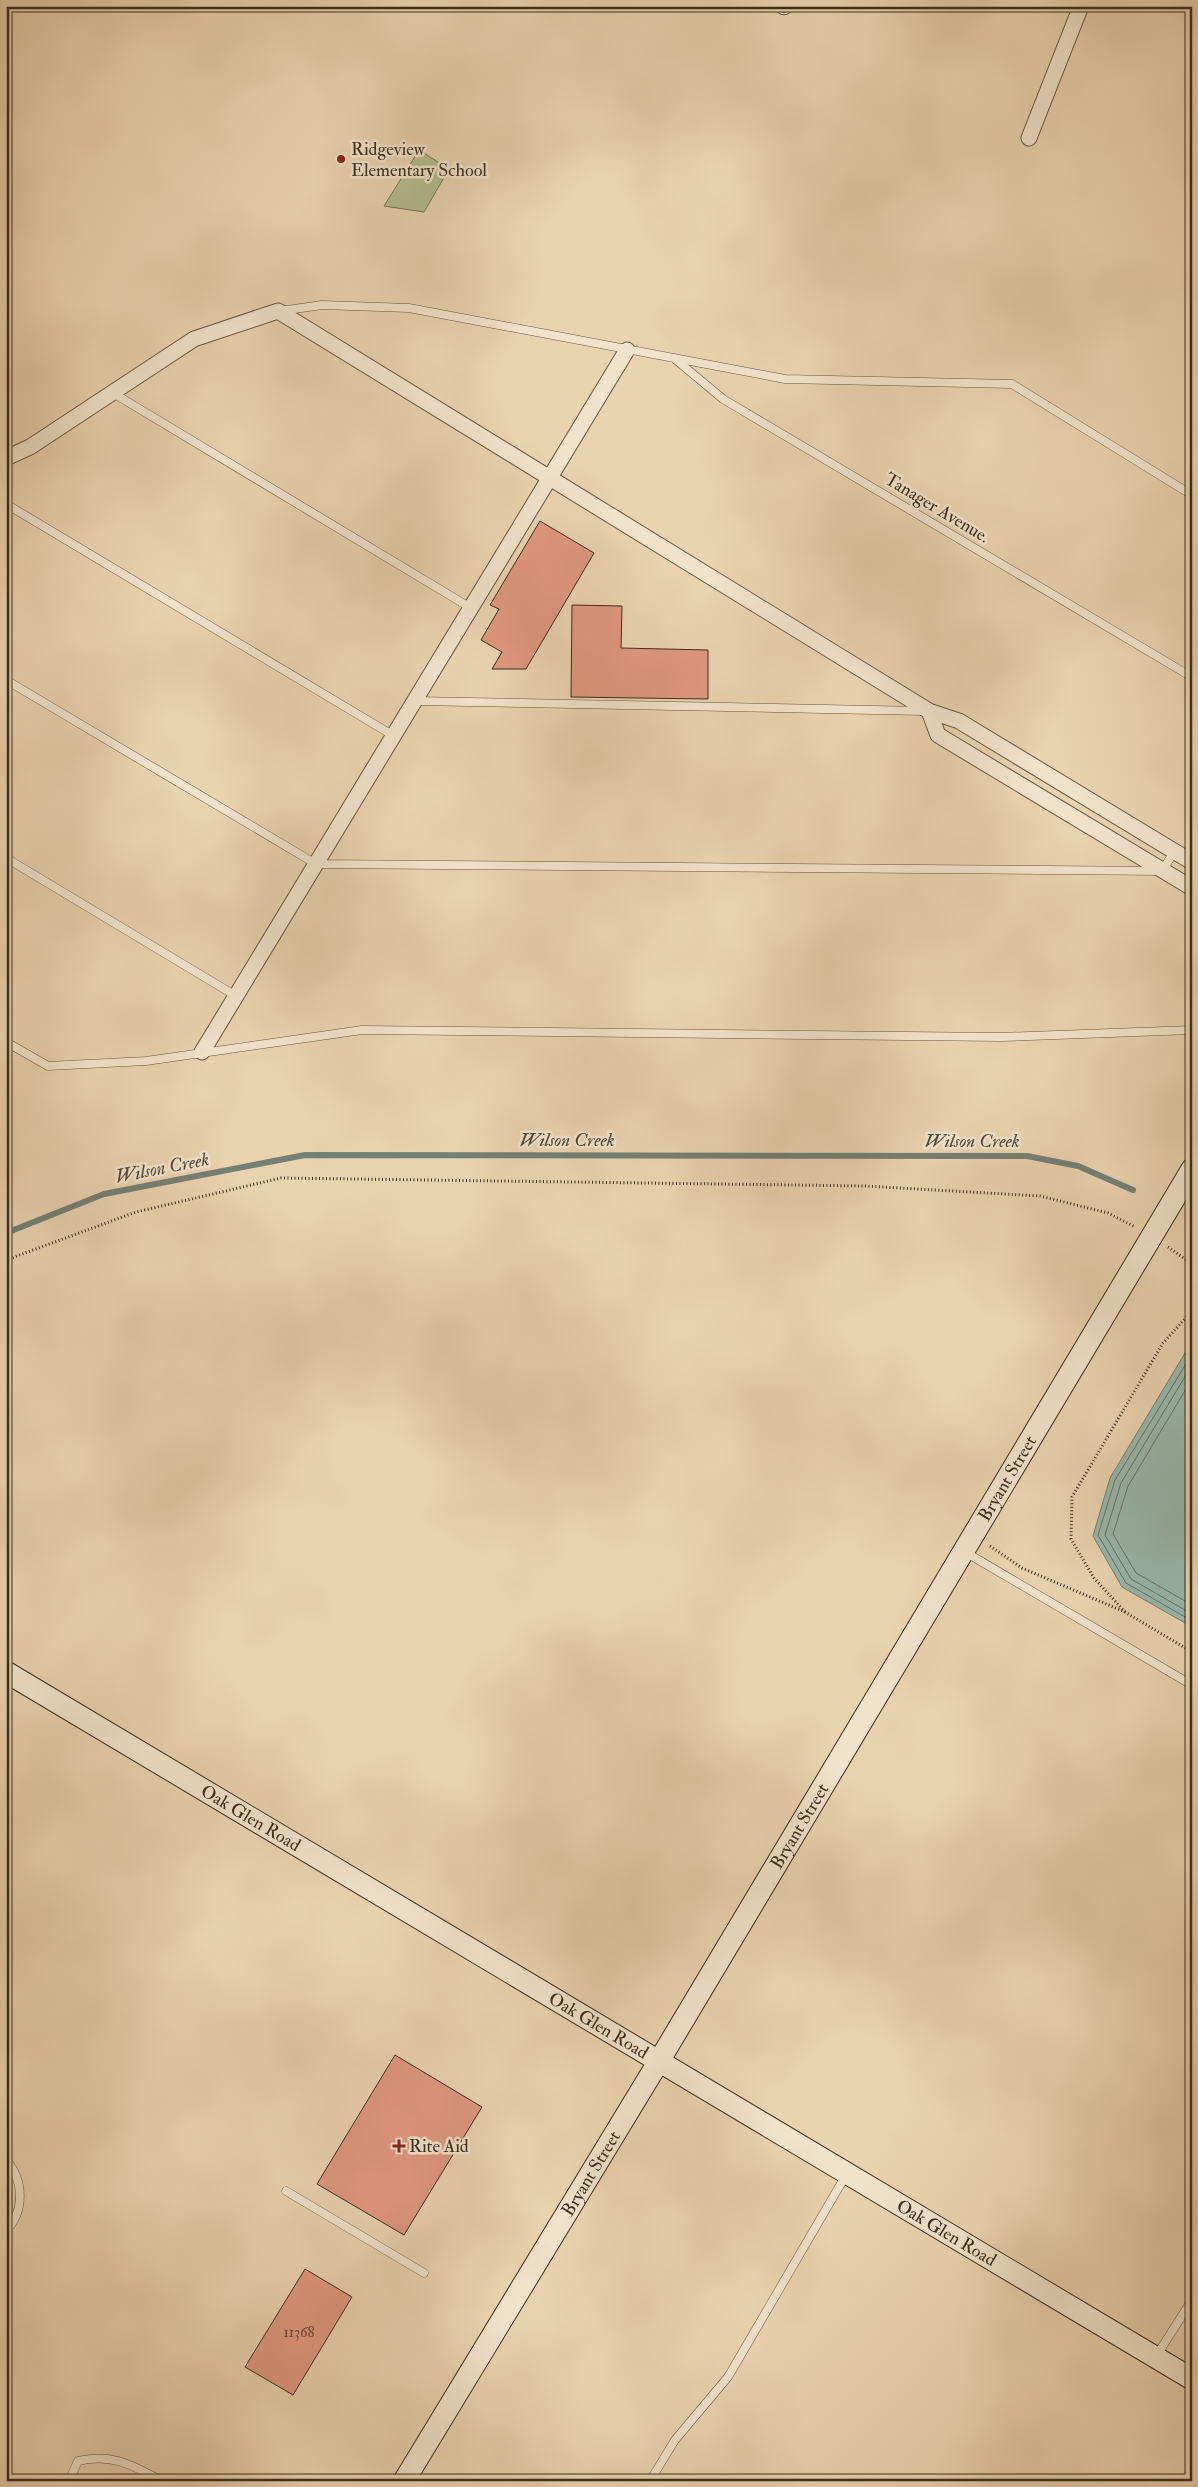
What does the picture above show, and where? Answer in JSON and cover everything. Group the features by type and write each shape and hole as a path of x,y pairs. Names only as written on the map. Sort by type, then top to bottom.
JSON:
{"main road":[{"name":"Bryant Street","path":"404,2481 659,2062 1192,1169"},
{"name":"Oak Glen Road","path":"6,1672 1192,2379"}],"street":[{"path":"1029,138 1080,6"},
{"path":"6,458 30,447 194,339 278,311 929,711 959,721 1192,862"},
{"path":"202,1052 627,350"},
{"path":"929,711 938,735 1192,888"}],"lane":[{"path":"278,311 322,305 409,308 785,379 1012,384 1192,495"},
{"name":"Tanager Avenue.","path":"673,358 723,399 1192,677"},
{"path":"113,392 471,608"},
{"path":"6,504 394,736"},
{"path":"6,680 316,864 1162,871 1174,852"},
{"path":"415,700 929,711"},
{"path":"6,858 236,996"},
{"path":"6,1042 48,1066 146,1061 362,1030 1001,1037 1192,1030"},
{"path":"968,1542 1192,1685"},
{"path":"6,2160 17,2176 20,2193 19,2209 12,2225 6,2231"},
{"path":"650,2481 675,2440 728,2377 847,2174"},
{"path":"286,2191 424,2273"},
{"path":"1156,2358 1192,2300"},
{"path":"69,2481 78,2461 94,2458 121,2460 162,2481"},
{"path":"1185,2481 1192,2469"}],"path":[{"path":"6,1260 136,1212 281,1178 865,1186 1040,1196 1108,1213 1152,1236 1192,1264"},
{"path":"1125,1612 1094,1578 1071,1538 1072,1497 1163,1343 1192,1311"},
{"path":"968,1542 1022,1568 1125,1612 1192,1652"}],"green space":[{"path":"419,150 449,169 424,212 384,206"}],"water":[{"path":"1192,1347 1192,1627 1122,1587 1093,1536 1110,1478 1185,1353"}],"building":[{"path":"540,521 594,553 526,669 492,669 502,652 481,640 499,609 490,605"},
{"path":"572,605 622,606 621,648 708,650 708,699 571,697"},
{"name":"Rite Aid","path":"395,2055 482,2107 404,2235 317,2184"},
{"path":"305,2269 352,2297 293,2395 245,2367"}],"waterway":[{"name":"Wilson Creek","path":"6,1233 104,1194 305,1155 1027,1156 1078,1166 1133,1190"}],"place":[{"name":"Ridgeview Elementary School","path":"341,159"},
{"name":"Rite Aid","path":"399,2146"}]}
